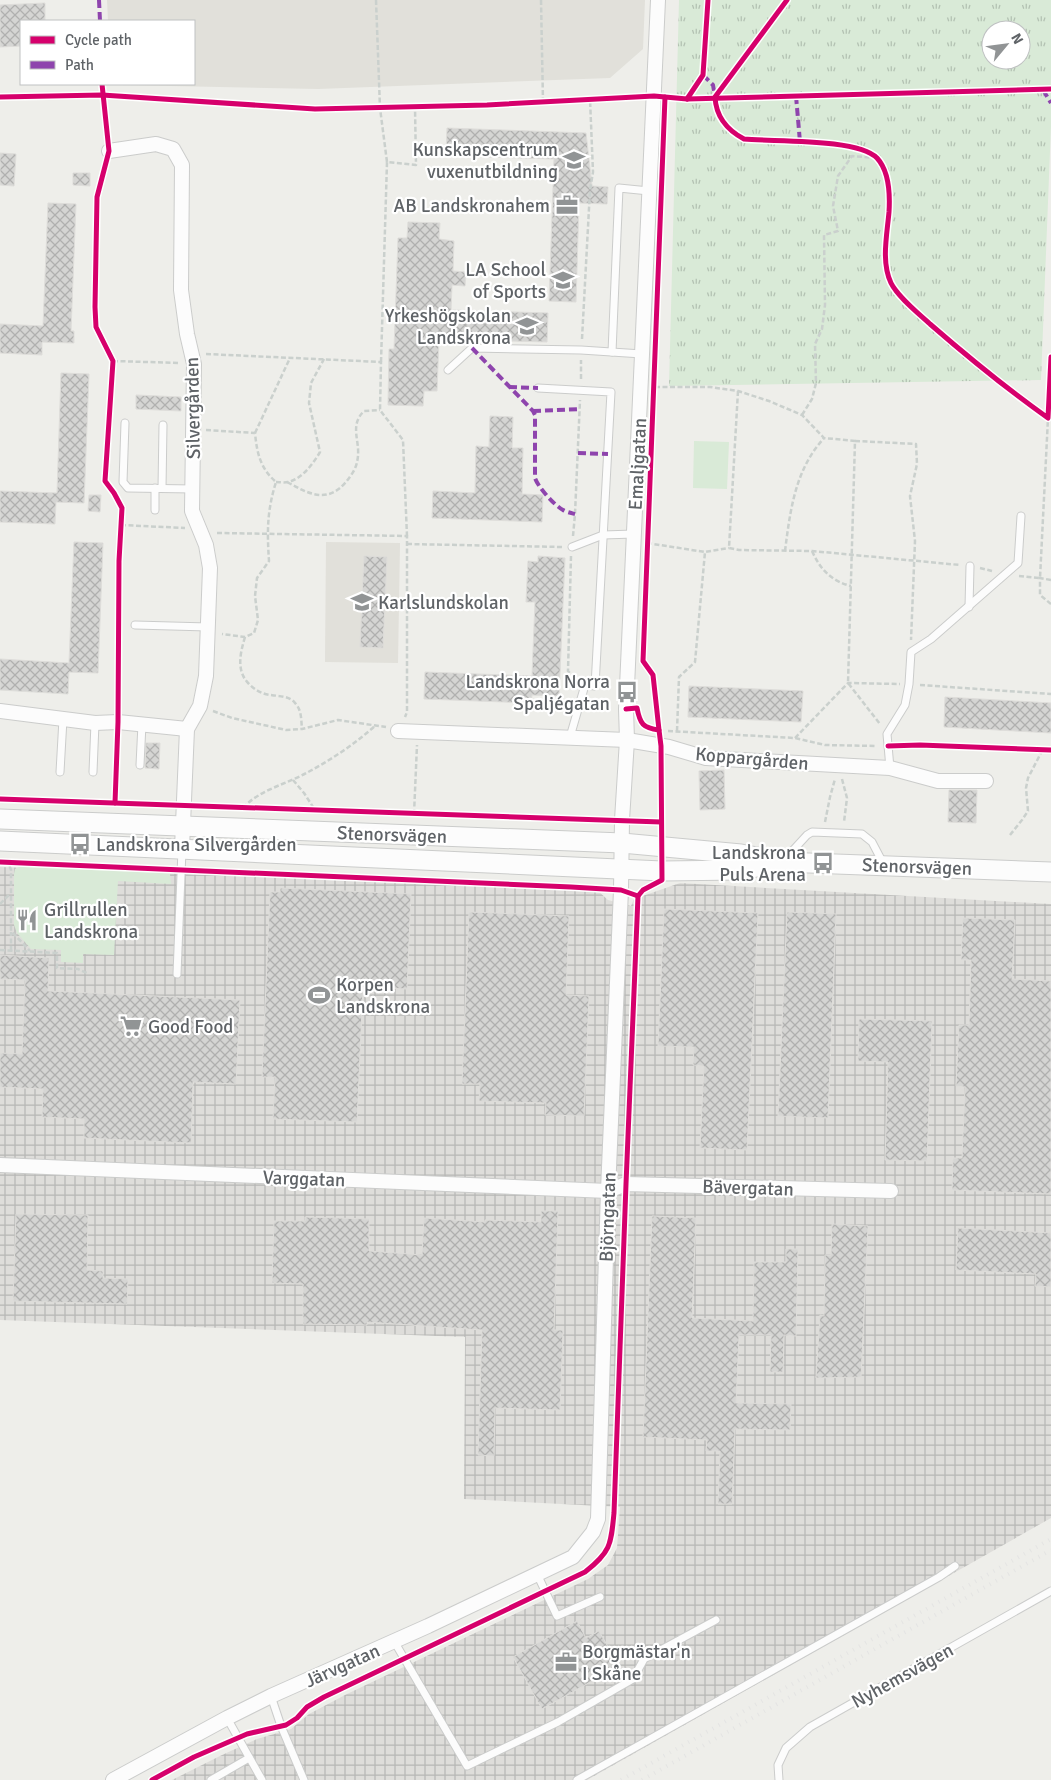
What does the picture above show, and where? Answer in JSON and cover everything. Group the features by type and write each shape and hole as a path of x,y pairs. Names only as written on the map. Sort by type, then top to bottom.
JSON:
{"street":[{"name":"Emaljgatan","path":"621,869 627,740 626,708 658,0"},
{"name":"Silvergården","path":"109,151 156,144 173,149 182,165 181,290 187,334 193,358 192,511 206,545 210,568 206,676 200,706 187,729 182,848"},
{"path":"0,711 94,723 118,722 187,729"},
{"name":"Koppargården","path":"398,730 627,740 669,747 706,758 890,768 938,781 986,781"},
{"name":"Stenorsvägen","path":"0,819 622,843 740,854 782,862 1051,872"},
{"name":"Stenorsvägen","path":"0,841 662,871 742,870 782,862"},
{"name":"Björngatan","path":"573,1557 593,1532 598,1519 608,1191 621,869"},
{"name":"Varggatan","path":"0,1165 608,1191"},
{"name":"Bävergatan","path":"608,1191 626,1184 891,1191"},
{"name":"Järvgatan","path":"114,1780 271,1696 573,1557"}],"lane":[{"path":"612,352 619,188 649,190"},
{"path":"448,370 472,348 582,350 642,354"},
{"path":"538,388 611,392 595,686 585,685 570,737"},
{"path":"125,423 123,482 128,488 193,489"},
{"path":"155,510 163,425"},
{"path":"890,768 887,734 905,705 909,684 911,652 931,639 1018,563 1021,516"},
{"path":"572,547 603,536 634,534"},
{"path":"969,607 970,566"},
{"path":"135,625 208,630"},
{"path":"60,772 63,719"},
{"path":"93,772 94,723"},
{"path":"140,765 142,724"},
{"path":"782,862 807,835 812,832 825,832 862,834 872,842 884,865"},
{"path":"177,974 182,848"},
{"path":"577,1780 955,1566"},
{"path":"537,1574 557,1616 600,1597"},
{"name":"Nyhemsvägen","path":"779,1780 778,1764 786,1748 810,1727 1051,1591"},
{"path":"394,1641 467,1766 558,1722 633,1679 644,1659 716,1620"},
{"path":"271,1696 281,1726 304,1780"},
{"path":"227,1718 262,1780"},
{"path":"211,1780 250,1758"}],"path":[{"path":"200,706 232,718 286,730 302,729 338,720 398,730 407,712 407,536 403,440 380,410 387,162 380,108 376,0"},
{"path":"541,0 544,102"},
{"path":"581,380 590,190 593,172 590,99"},
{"path":"387,162 416,165 415,107"},
{"path":"802,415 812,399 816,383 815,344 822,329 825,306 824,235 838,231 833,206 838,176 852,156 877,158"},
{"path":"113,362 193,358 290,358 381,362"},
{"path":"290,358 255,433 256,450 260,463 276,482 287,482 296,478 313,464 320,452 309,403 311,383 324,360"},
{"path":"641,387 710,387 738,391 769,401 802,415 824,438 916,444 917,464 910,496 915,541 911,652"},
{"path":"729,548 738,391"},
{"path":"579,686 568,671 580,399"},
{"path":"287,482 310,494 322,496 337,492 348,480 357,464 358,450 355,430 357,418 364,411 380,410"},
{"path":"1048,418 1040,595 1051,604"},
{"path":"193,429 255,433"},
{"path":"785,551 790,513 799,482 810,457 824,438"},
{"path":"855,441 848,683 887,734"},
{"path":"208,630 245,637 254,633 258,620 257,578 269,561 267,534 269,504 276,482"},
{"path":"121,525 199,529 218,534 407,536"},
{"path":"647,543 705,552 729,548 739,550 812,551 913,560 970,566 1006,575 1051,580"},
{"path":"407,544 572,547"},
{"path":"812,551 818,565 828,576 841,584 850,586"},
{"path":"677,732 679,677 695,662 705,552"},
{"path":"245,637 240,654 240,667 244,678 254,690 267,695 282,696 294,701 300,711 302,729"},
{"path":"584,708 626,708"},
{"path":"243,808 252,798 293,780 348,748 377,725"},
{"path":"414,814 418,731"},
{"path":"668,731 795,738 825,745 888,746"},
{"path":"825,832 830,797 839,765 840,745"},
{"path":"1010,835 1028,811 1026,788 1028,778 1043,749"},
{"path":"839,765 847,798 844,822"},
{"path":"293,780 304,793 314,810"},
{"path":"7,862 11,870 11,950"},
{"path":"0,904 11,892"},
{"path":"11,931 30,951"},
{"path":"0,950 57,953 57,968 78,969 87,973"}],"shaded area":[{"path":"107,0 645,0 643,49 610,78 318,89 122,85 195,85 195,20 108,20"},
{"name":"Karlslundskolan","path":"326,542 400,543 398,663 325,662"},
{"path":"0,867 596,889 608,900 631,906 634,899 680,883 1051,904 1051,1518 587,1780 172,1780 257,1739 291,1729 309,1714 347,1694 588,1579 608,1565 617,1548 620,1507 464,1499 465,1337 0,1320"}],"green space":[{"path":"679,0 1051,0 1051,126 1041,380 669,386"},
{"path":"694,441 729,442 727,489 693,488"},
{"path":"21,866 166,872 170,874 171,884 118,881 114,955 83,954 83,963 61,962 61,950 31,949 17,933 14,925 14,874 15,869"}],"building":[{"path":"45,3 45,20 20,20 20,46 0,47 0,5"},
{"path":"447,128 586,133 592,186 608,187 607,204 579,203 576,302 549,301 554,159 446,156"},
{"path":"0,153 16,154 14,186 0,185"},
{"path":"73,173 90,173 90,186 73,185"},
{"path":"48,203 76,204 71,331 74,331 74,343 42,342 42,355 0,353 0,324 43,326"},
{"path":"408,222 440,223 439,239 454,241 453,271 466,272 465,286 452,285 451,310 548,313 547,342 439,339 437,391 424,391 423,406 388,405 389,349 394,349 398,238 407,238"},
{"path":"61,373 89,374 84,503 56,502 55,524 0,522 0,491 57,493"},
{"path":"136,395 181,397 181,411 136,409"},
{"path":"490,416 513,417 512,448 523,448 522,494 543,495 542,522 432,518 433,491 475,493 476,446 489,447"},
{"path":"89,495 101,495 100,512 88,511"},
{"path":"74,542 103,543 98,673 69,672 68,694 0,690 0,659 69,663"},
{"path":"364,556 387,557 383,648 360,647"},
{"path":"538,556 565,558 559,696 532,695 531,703 424,699 425,672 532,676 535,602 526,602 528,561 538,562"},
{"path":"689,686 803,691 801,722 688,717"},
{"path":"945,697 1051,703 1051,733 944,727"},
{"path":"146,743 160,743 159,769 145,768"},
{"path":"724,770 725,809 700,810 699,771"},
{"path":"949,790 977,790 976,823 948,822"},
{"path":"280,888 411,894 407,989 363,987 357,1122 273,1119 275,1077 262,1077 270,892 280,892"},
{"path":"664,909 758,913 747,1150 700,1148 704,1066 693,1065 694,1047 658,1046"},
{"path":"469,912 569,916 566,995 589,996 584,1116 545,1115 546,1103 479,1101 480,1084 462,1084"},
{"path":"787,912 836,914 828,1118 778,1116"},
{"path":"963,918 1015,920 1012,979 1051,981 1051,1194 952,1190 953,1158 962,1158 965,1087 956,1086 959,1025 969,1025 971,960 961,960"},
{"name":"Good Food","path":"0,955 49,958 48,991 240,1000 236,1084 193,1082 191,1143 84,1138 84,1119 42,1117 43,1089 0,1087 0,1053 22,1054 25,980 0,979"},
{"path":"859,1019 932,1021 927,1161 885,1160 888,1062 858,1061"},
{"path":"541,1211 558,1211 554,1330 563,1330 560,1410 495,1408 494,1456 478,1455 482,1330 367,1322 367,1325 303,1324 303,1284 272,1283 274,1221 305,1221 305,1217 369,1219 369,1251 422,1255 424,1218 485,1222 485,1220 541,1222"},
{"path":"16,1214 88,1215 87,1270 103,1271 103,1278 128,1279 127,1304 13,1301"},
{"path":"652,1216 696,1218 692,1318 753,1321 754,1262 786,1262 786,1249 798,1249 796,1336 784,1335 783,1372 770,1372 771,1335 739,1335 736,1403 791,1404 790,1430 735,1429 732,1504 718,1504 720,1451 706,1451 707,1440 643,1437"},
{"path":"832,1224 868,1226 861,1377 816,1378 820,1315 824,1316 825,1255 831,1255"},
{"path":"958,1228 1051,1233 1051,1287 1035,1286 1036,1274 956,1270"},
{"name":"Borgmästar'n I Skåne","path":"577,1621 586,1638 599,1631 619,1666 542,1709 513,1657"}],"railway":[{"path":"621,1780 1051,1539"},
{"path":"642,1780 1051,1550"}],"marked path":[{"path":"99,0 100,20"},
{"path":"703,75 713,85 715,97"},
{"path":"1043,90 1051,103"},
{"path":"796,96 800,142"},
{"path":"472,348 533,411 535,415 535,478 543,491 555,504 564,511 575,514"},
{"path":"509,387 538,388"},
{"path":"533,411 580,409"},
{"path":"578,453 608,454"}],"cycle path":[{"path":"687,99 703,75 708,0"},
{"path":"787,0 715,97 720,117 732,131 744,139 834,144 852,147 877,158 884,170 889,191 885,257 888,275 894,288 914,310 959,349 1048,418 1051,357"},
{"path":"102,85 109,151 97,197 95,307 96,327 113,361 105,481 122,508 119,561 118,722 115,803"},
{"path":"0,97 102,95 315,109 487,105 654,96 687,99 1051,89"},
{"path":"659,730 653,675 643,661 665,97"},
{"path":"152,1780 194,1757 247,1734 286,1725 297,1718 307,1707 324,1697 585,1572 600,1559 608,1547 614,1513 638,896 643,890 662,880 661,746 659,730 649,728 643,724 639,718 637,708 626,709"},
{"path":"888,746 920,745 1051,750"},
{"path":"0,799 661,822"},
{"path":"0,862 571,887 621,890 638,896"}],"place":[{"name":"Kunskapscentrum vuxenutbildning","path":"574,160"},
{"name":"AB Landskronahem","path":"567,205"},
{"name":"LA School of Sports","path":"563,280"},
{"name":"Yrkeshögskolan Landskrona","path":"527,326"},
{"name":"Karlslundskolan","path":"362,602"},
{"name":"Landskrona Norra Spaljégatan","path":"627,692"},
{"name":"Landskrona Silvergården","path":"80,844"},
{"name":"Landskrona Puls Arena","path":"823,863"},
{"name":"Grillrullen Landskrona","path":"27,920"},
{"name":"Korpen Landskrona","path":"319,995"},
{"name":"Good Food","path":"131,1026"},
{"name":"Borgmästar'n I Skåne","path":"566,1662"}]}
